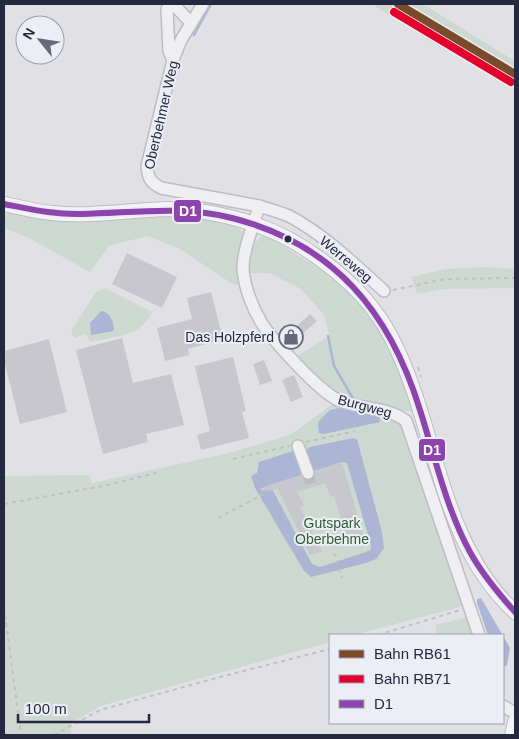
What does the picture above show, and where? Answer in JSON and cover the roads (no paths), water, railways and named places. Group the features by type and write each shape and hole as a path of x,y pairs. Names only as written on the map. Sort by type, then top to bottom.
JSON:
{"main road":[{"path":"4,204 52,213 78,214 169,209 200,211 228,216 254,224 290,239 329,265 361,296 390,336 410,381 440,478 463,540 487,581 499,597 515,612"},
{"path":"511,713 512,735"}],"street":[{"name":"Oberbehmer Weg","path":"203,4 191,23 173,60 148,166 148,176 152,183 161,188 260,206"},
{"path":"173,60 169,51 167,9 171,6 177,8 191,23"},
{"path":"254,224 260,206"},
{"name":"Werreweg","path":"260,206 288,216 319,236 352,261 384,291"},
{"name":"Burgweg","path":"254,224 243,267 246,286 261,322 315,384 330,396 341,402 398,414 406,421 479,634"},
{"path":"298,446 308,473"}],"water":[{"path":"101,311 110,316 113,321 114,331 91,335 90,323"},
{"path":"339,408 379,417 380,422 324,434 319,433 318,422 330,410"},
{"path":"353,438 357,439 382,532 384,548 376,559 366,563 311,577 304,571 255,488 251,476 257,473 259,462 296,450 304,474 270,485 312,564 320,567 366,552 371,549 371,545 347,463 342,462 311,472 303,452 310,447"},
{"path":"481,598 501,634 488,634 477,599"},
{"path":"504,638 510,648 507,665 504,667"}],"waterway":[{"path":"194,35 211,4"},
{"path":"328,336 334,366 354,400"}],"tunnel":[{"path":"308,473 312,487"}],"rail line":[{"name":"RB61","path":"398,4 515,74"},
{"name":"RB71","path":"394,12 511,82"}],"place":[{"name":"Das Holzpferd","path":"291,337"}],"park label":[{"name":"Gutspark Oberbehme","path":"332,532"}]}
